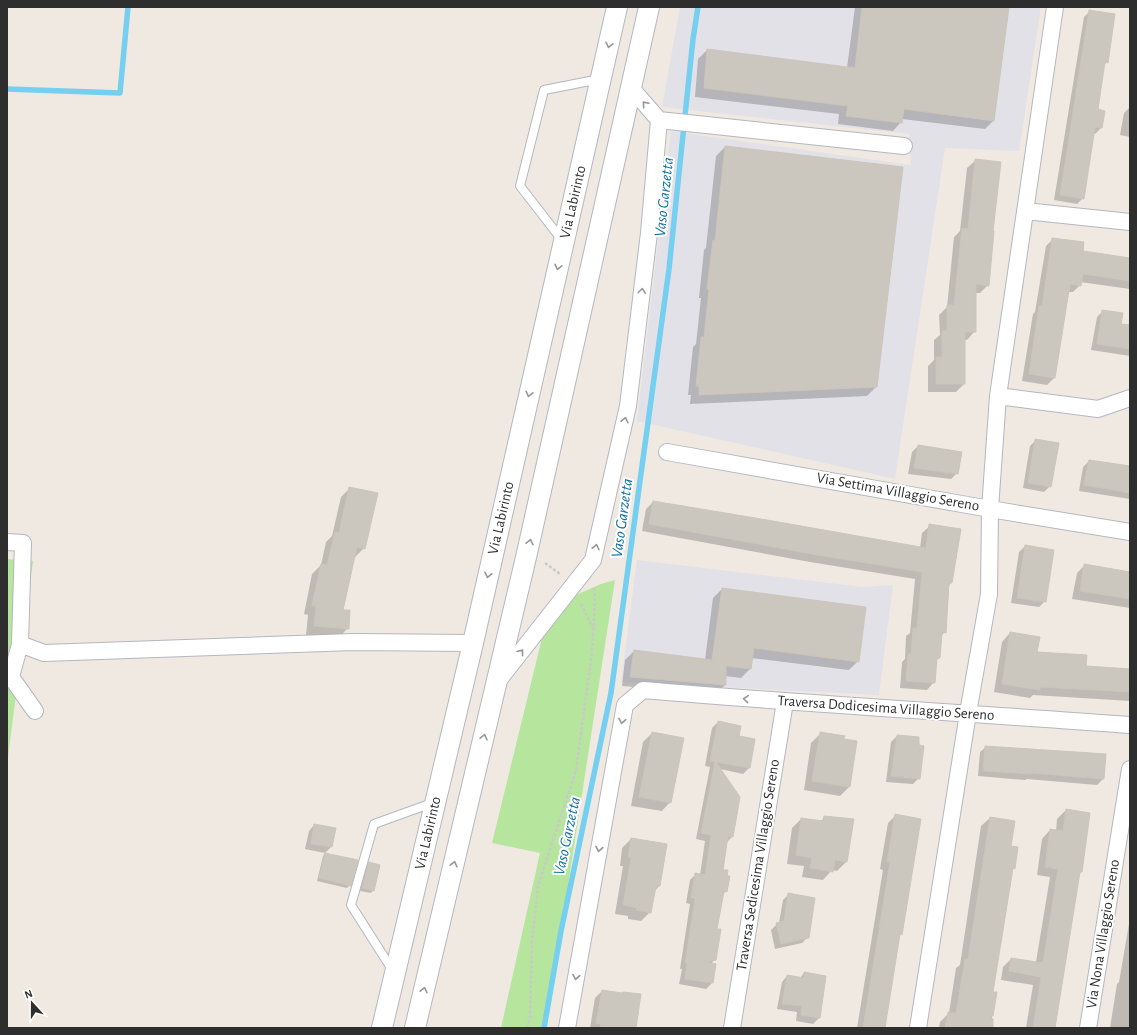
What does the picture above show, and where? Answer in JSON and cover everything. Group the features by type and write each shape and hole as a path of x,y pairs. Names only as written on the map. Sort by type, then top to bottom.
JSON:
{"street":[{"name":"Via Labirinto","path":"382,1028 473,642 617,7"},
{"name":"Via Labirinto","path":"415,1028 527,553 649,7"},
{"path":"918,1028 968,713 989,594 990,508 998,396 1055,7"},
{"path":"631,88 666,121 904,146"},
{"path":"497,682 593,560 628,406 649,233 666,121"},
{"path":"1026,211 1130,222"},
{"path":"998,396 1098,408 1130,398"},
{"name":"Via Settima Villaggio Sereno","path":"667,452 1130,532"},
{"path":"7,542 23,542 20,644 11,677 35,711"},
{"path":"20,644 44,653 352,642 473,642"},
{"name":"Traversa Dodicesima Villaggio Sereno","path":"567,1028 625,705 643,690 785,702 1130,725"},
{"name":"Traversa Sedicesima Villaggio Sereno","path":"732,1028 785,702"},
{"name":"Via Nona Villaggio Sereno","path":"1088,1028 1130,769"}],"lane":[{"path":"564,242 520,186 544,90 601,79"},
{"path":"395,973 351,905 374,824 435,802"}],"path":[{"path":"527,1028 530,1017 532,942 538,886 576,770 592,652 596,601 593,560"}],"shaded area":[{"path":"680,7 1041,7 1019,151 945,148 895,479 637,421 671,131 911,165 909,134 662,107"},
{"path":"637,560 863,587 893,585 879,695 621,682"}],"green space":[{"path":"7,559 33,561 7,765"},
{"path":"615,580 546,1028 501,1028 540,853 492,843 544,630 569,598 601,584"}],"building":[{"path":"862,7 1009,7 994,121 904,109 902,123 846,116 848,106 704,88 707,49 855,68"},
{"path":"1089,10 1115,14 1108,63 1105,62 1098,109 1105,111 1102,128 1095,127 1084,199 1060,195"},
{"path":"725,146 903,167 877,387 699,395 699,386 696,386 701,337 704,337 709,290 707,289 713,240 715,241"},
{"path":"975,159 1001,162 993,231 989,286 976,284 976,332 965,332 965,384 936,384 936,357 942,357 942,331 947,331 947,305 954,305 962,228 968,229"},
{"path":"1052,238 1084,242 1083,251 1130,258 1130,281 1083,274 1081,286 1070,284 1055,378 1029,374 1039,306 1042,306"},
{"path":"1102,310 1123,313 1121,324 1130,325 1130,349 1097,344"},
{"path":"1035,439 1059,443 1051,487 1028,483"},
{"path":"918,445 962,452 958,474 914,468"},
{"path":"1089,460 1130,466 1130,493 1084,485"},
{"path":"349,487 378,493 365,549 357,547 343,610 350,610 349,629 314,626 316,606 312,605 321,564 327,565 335,532 339,533"},
{"path":"653,501 926,548 929,524 961,529 952,583 949,583 946,633 942,632 940,658 937,658 935,683 906,681 908,654 911,654 913,628 917,628 922,572 817,555 649,524"},
{"path":"1025,545 1054,550 1046,602 1017,598"},
{"path":"1084,564 1130,572 1130,599 1080,591"},
{"path":"722,588 866,607 859,662 754,648 751,669 726,666 726,685 630,677 634,650 712,660"},
{"path":"1010,632 1040,637 1037,652 1087,655 1086,666 1130,669 1130,692 1040,687 1040,690 1002,684"},
{"path":"718,721 741,726 739,736 755,739 750,768 716,762 740,797 733,837 728,836 723,870 728,870 727,876 730,876 727,892 724,891 717,929 721,929 716,960 706,962 716,964 713,983 685,979 687,963 685,963 695,898 691,898 695,873 705,875 711,835 701,833 715,762 710,761"},
{"path":"652,732 684,738 671,803 639,797"},
{"path":"820,732 845,736 844,739 857,741 850,787 812,781"},
{"path":"897,735 919,737 919,745 924,746 920,779 891,776"},
{"path":"985,746 1106,754 1104,779 1032,773 983,771"},
{"path":"1066,809 1090,813 1082,872 1080,872 1055,1028 1033,1028 1041,977 1009,971 1011,958 1043,963 1058,869 1045,867 1050,829 1063,831"},
{"path":"895,814 921,819 885,1028 863,1028 890,862 887,862"},
{"path":"824,816 854,819 847,862 835,860 833,872 810,868 812,858 796,855 801,818 823,821"},
{"path":"990,817 1015,821 1011,846 1018,847 1015,869 1013,868 993,992 997,992 993,1016 990,1018 993,1019 993,1028 945,1028 948,1012 956,1013 965,959 968,959"},
{"path":"314,824 336,828 332,847 311,844"},
{"path":"631,838 667,844 660,886 656,886 651,913 636,910 637,908 623,905 631,858 628,857"},
{"path":"325,853 358,860 351,886 319,878"},
{"path":"369,862 380,865 374,891 362,888"},
{"path":"788,893 815,898 809,938 781,944 776,923 784,921"},
{"path":"804,972 826,976 820,1018 801,1015 802,1006 782,1004 787,975 804,978"},
{"path":"602,990 641,994 636,1028 600,1028 601,1024 596,1023"}],"waterway":[{"path":"7,89 120,93 128,7"},
{"name":"Vaso Garzetta","path":"544,1028 561,931 611,693 669,269 693,39 698,7"}]}
